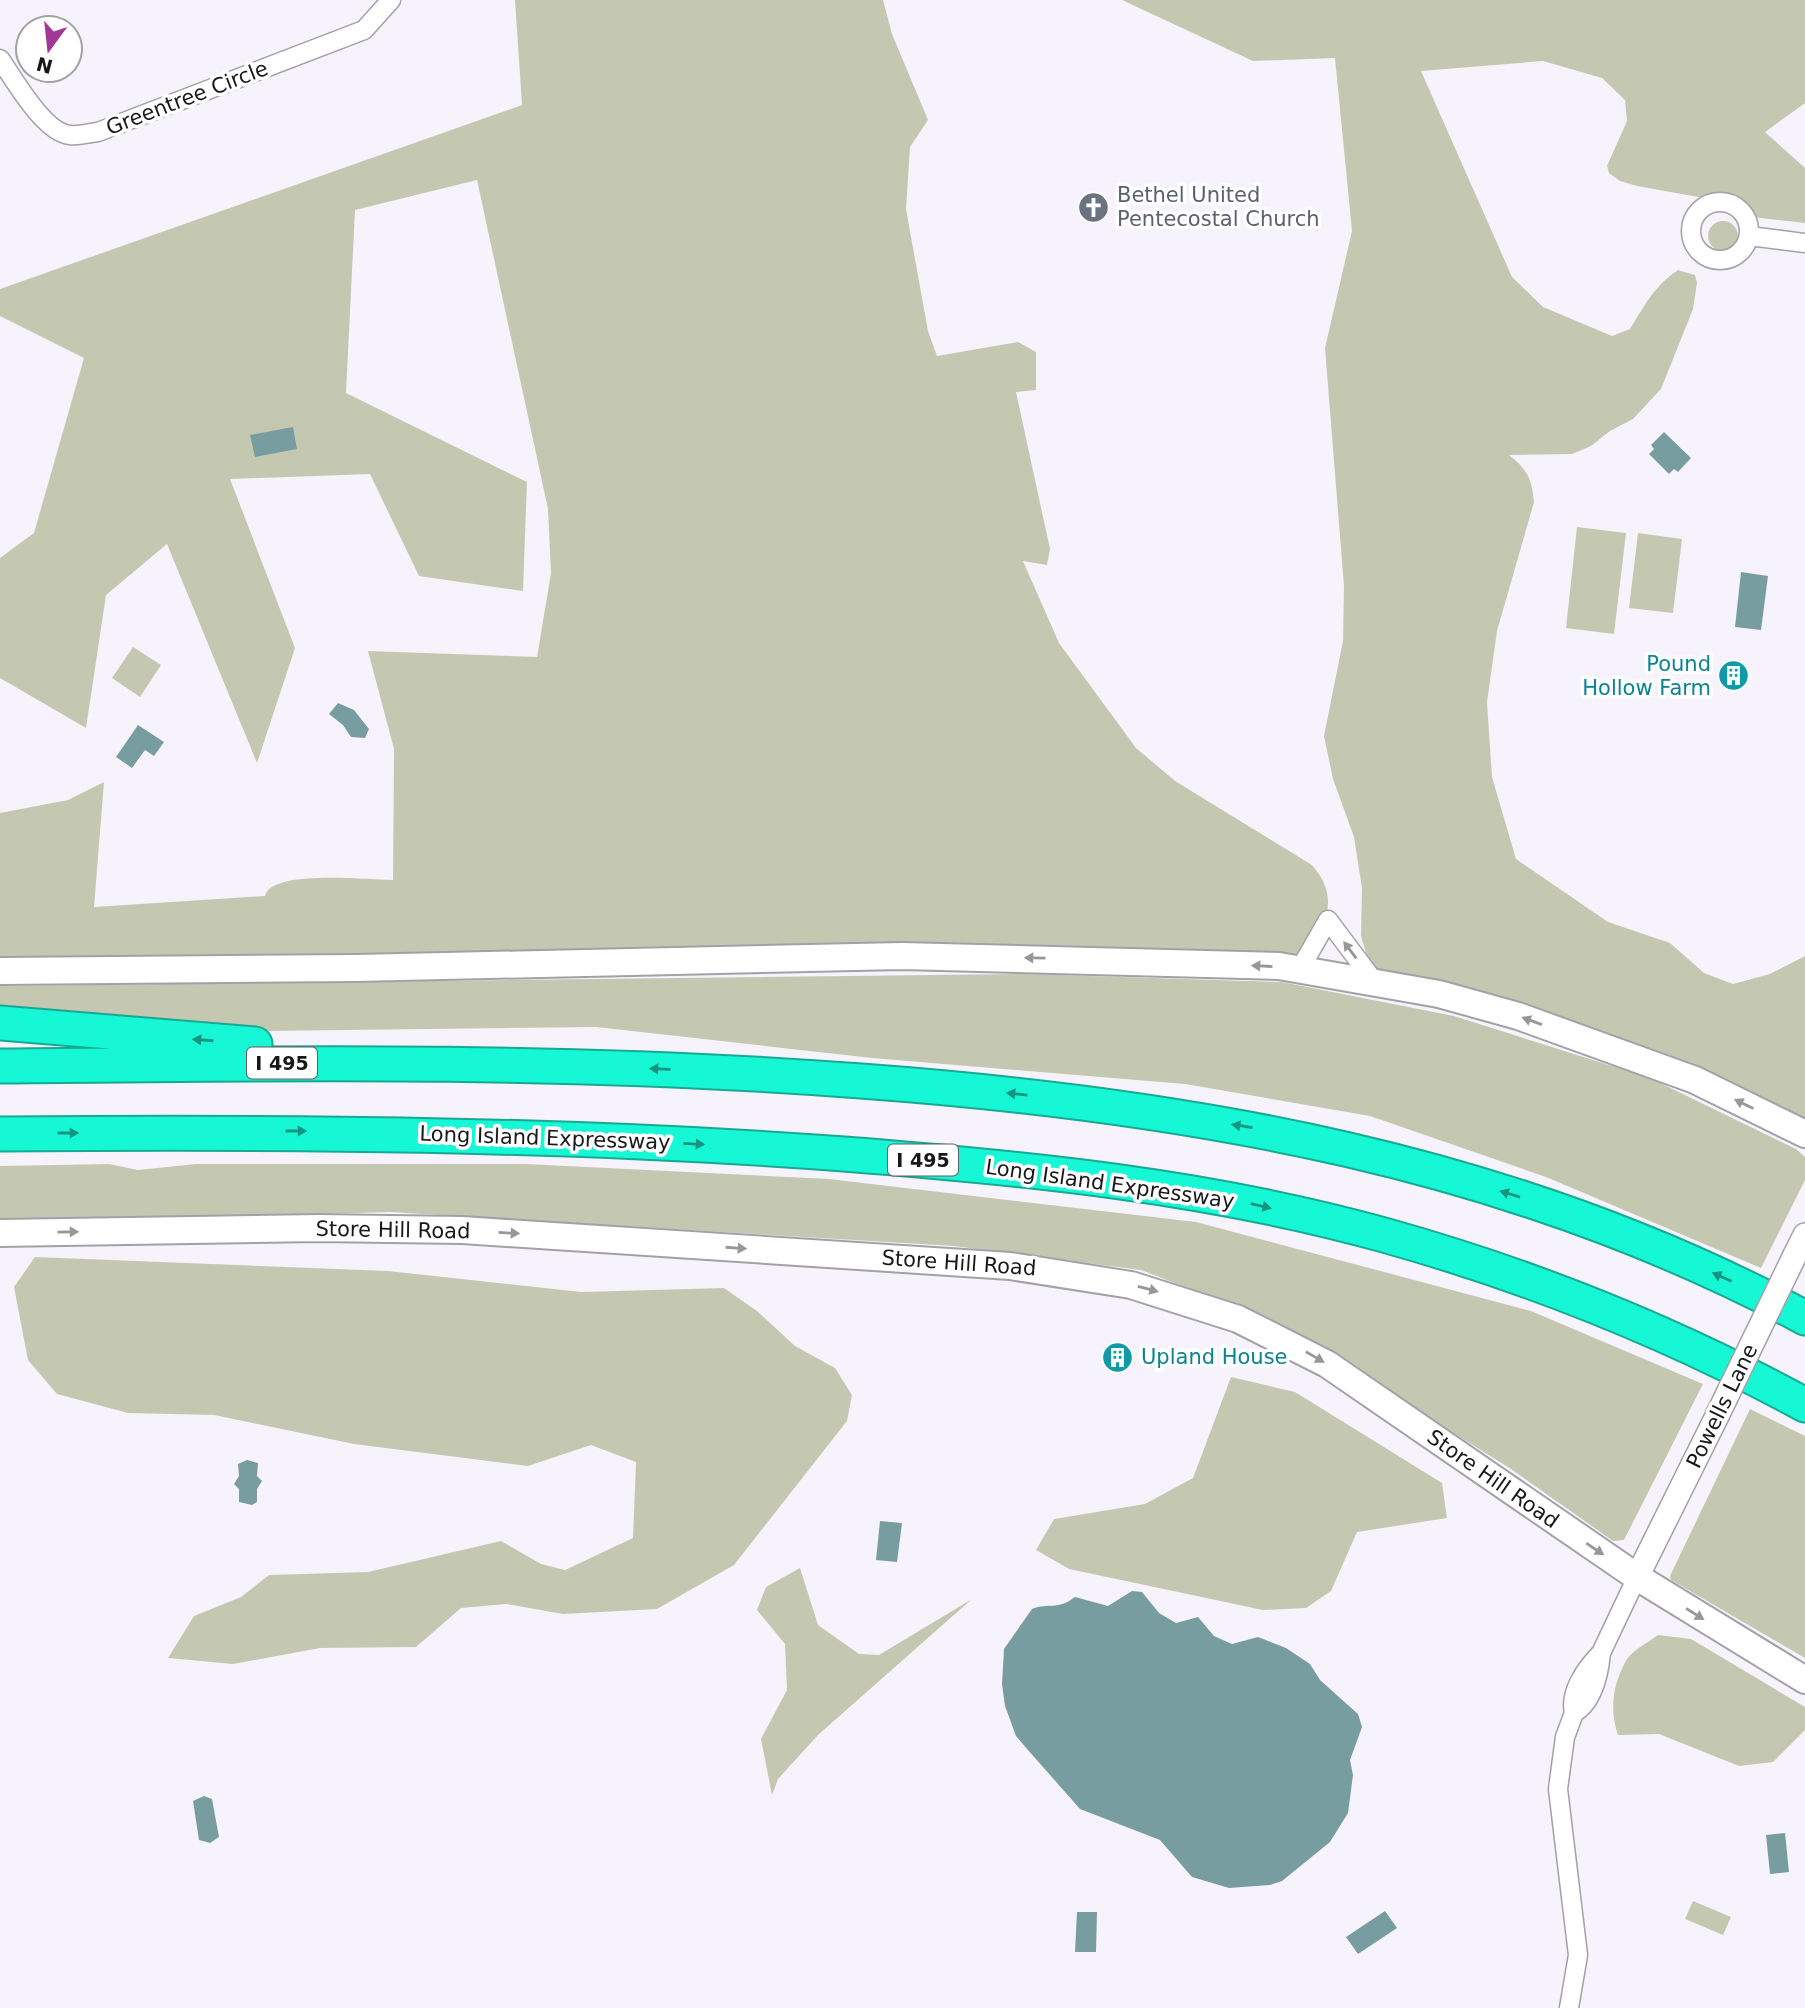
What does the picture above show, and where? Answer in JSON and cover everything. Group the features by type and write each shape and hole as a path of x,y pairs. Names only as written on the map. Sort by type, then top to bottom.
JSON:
{"highway":[{"path":"0,1023 565,1065"},
{"name":"I 495","path":"0,1066 340,1063 565,1065 753,1073 1107,1103 1263,1129 1406,1163 1530,1200 1649,1244 1765,1296 1805,1318"},
{"name":"Long Island Expressway","path":"0,1134 326,1131 548,1137 744,1146 1093,1177 1244,1202 1382,1234 1501,1271 1616,1313 1727,1363 1805,1405"}],"main road":[{"path":"0,971 356,968 902,956 1188,962 1300,969 1439,994 1542,1024 1695,1080 1805,1134"},
{"name":"Store Hill Road","path":"0,1233 318,1228 462,1230 1010,1266 1131,1284 1238,1319 1327,1364 1637,1577 1805,1680"}],"street":[{"name":"Greentree Circle","path":"0,59 28,101 50,125 70,135 98,132 364,30 391,0"},
{"path":"1749,236 1805,243"},
{"path":"1300,969 1328,920 1373,980"},
{"name":"Powells Lane","path":"1637,1577 1800,1245"},
{"path":"1569,2008 1578,1955 1558,1789 1565,1737 1574,1713 1573,1699 1587,1667 1601,1653 1637,1577"}],"green space":[{"path":"515,0 883,0 892,34 928,120 910,147 906,209 928,331 937,356 1018,342 1036,352 1036,390 1016,392 1050,549 1047,565 1023,561 1059,643 1136,748 1175,781 1312,865 1322,879 1327,892 1326,917 1300,969 0,971 0,813 68,800 104,782 94,907 265,896 271,888 284,882 302,879 393,880 394,749 368,651 537,657 551,573 548,509 477,180 355,210 346,393 527,482 523,591 419,576 370,474 230,479 295,648 257,763 167,544 106,595 86,728 0,678 0,558 34,533 84,358 0,316 0,289 522,105"},
{"path":"1122,0 1805,0 1805,103 1765,132 1805,168 1805,223 1752,217 1726,202 1620,181 1609,173 1607,166 1627,121 1625,100 1602,78 1543,61 1421,71 1512,277 1543,307 1612,336 1630,329 1651,296 1678,270 1695,275 1697,283 1693,309 1661,389 1633,419 1610,431 1591,446 1572,454 1509,455 1527,475 1534,502 1497,631 1487,702 1492,777 1516,859 1608,922 1670,943 1704,973 1733,984 1770,974 1805,956 1805,1134 1372,974 1361,936 1362,888 1354,837 1333,779 1324,736 1343,641 1344,586 1325,348 1352,231 1335,58 1253,61"},
{"path":"1723,221 1734,225 1738,236 1734,247 1723,251 1712,247 1708,236 1712,225"},
{"path":"1577,527 1626,533 1614,634 1566,628"},
{"path":"1638,533 1682,539 1673,613 1629,608"},
{"path":"133,647 161,665 140,697 112,678"},
{"path":"1026,974 1282,982 1454,1016 1650,1078 1796,1149 1805,1157 1805,1180 1761,1268 1546,1177 1370,1116 1185,1084 872,1058 596,1027 265,1031 0,1010 0,986"},
{"path":"109,1164 138,1170 196,1164 526,1164 829,1179 1196,1222 1531,1311 1703,1384 1624,1540 1613,1541 1511,1469 1276,1322 1141,1270 954,1246 390,1212 0,1223 0,1166"},
{"path":"35,1257 388,1271 581,1292 724,1288 757,1311 795,1346 835,1368 852,1395 847,1421 734,1565 657,1609 563,1614 506,1604 461,1608 416,1647 320,1648 233,1664 168,1658 194,1616 241,1597 269,1575 368,1572 501,1541 541,1564 565,1570 633,1538 636,1462 591,1445 528,1466 354,1444 214,1415 128,1413 57,1394 28,1360 14,1287"},
{"path":"1231,1377 1295,1392 1442,1483 1447,1518 1357,1532 1331,1591 1306,1608 1263,1610 1069,1569 1036,1550 1054,1519 1145,1504 1193,1478"},
{"path":"1750,1409 1805,1436 1805,1658 1671,1580 1670,1576"},
{"path":"800,1568 818,1625 859,1654 879,1655 972,1599 818,1735 778,1779 772,1795 761,1739 787,1690 785,1644 757,1610 766,1587"},
{"path":"1658,1635 1691,1639 1805,1707 1805,1730 1773,1762 1739,1766 1659,1734 1618,1735 1613,1706 1618,1677 1627,1659"},
{"path":"1693,1901 1731,1917 1723,1935 1685,1919"}],"water":[{"path":"293,427 297,449 255,457 250,435"},
{"path":"1664,432 1691,458 1678,472 1674,469 1669,474 1649,454 1654,449 1651,445"},
{"path":"1741,572 1768,576 1761,630 1735,627"},
{"path":"338,703 354,710 369,729 365,738 351,737 343,725 329,714"},
{"path":"138,725 164,742 154,756 145,750 132,768 116,757"},
{"path":"247,1460 258,1463 257,1476 262,1481 257,1489 257,1502 252,1505 239,1502 239,1489 234,1484 239,1476 238,1464"},
{"path":"880,1521 902,1523 897,1562 876,1560"},
{"path":"1132,1591 1142,1592 1159,1613 1176,1623 1198,1617 1214,1636 1232,1644 1258,1637 1286,1648 1310,1664 1320,1680 1358,1714 1362,1727 1350,1760 1353,1775 1348,1813 1330,1842 1282,1881 1270,1885 1229,1888 1192,1877 1160,1840 1080,1809 1016,1736 1005,1706 1002,1684 1004,1649 1032,1609 1063,1604 1075,1597 1108,1606"},
{"path":"204,1796 212,1799 219,1837 210,1843 199,1840 193,1801"},
{"path":"1785,1833 1789,1872 1770,1874 1766,1835"},
{"path":"1385,1911 1397,1928 1358,1954 1346,1937"},
{"path":"1077,1912 1097,1912 1096,1952 1075,1952"}],"place":[{"name":"Bethel United Pentecostal Church","path":"1094,207"},
{"name":"Pound Hollow Farm","path":"1734,676"},
{"name":"Upland House","path":"1118,1357"}]}
